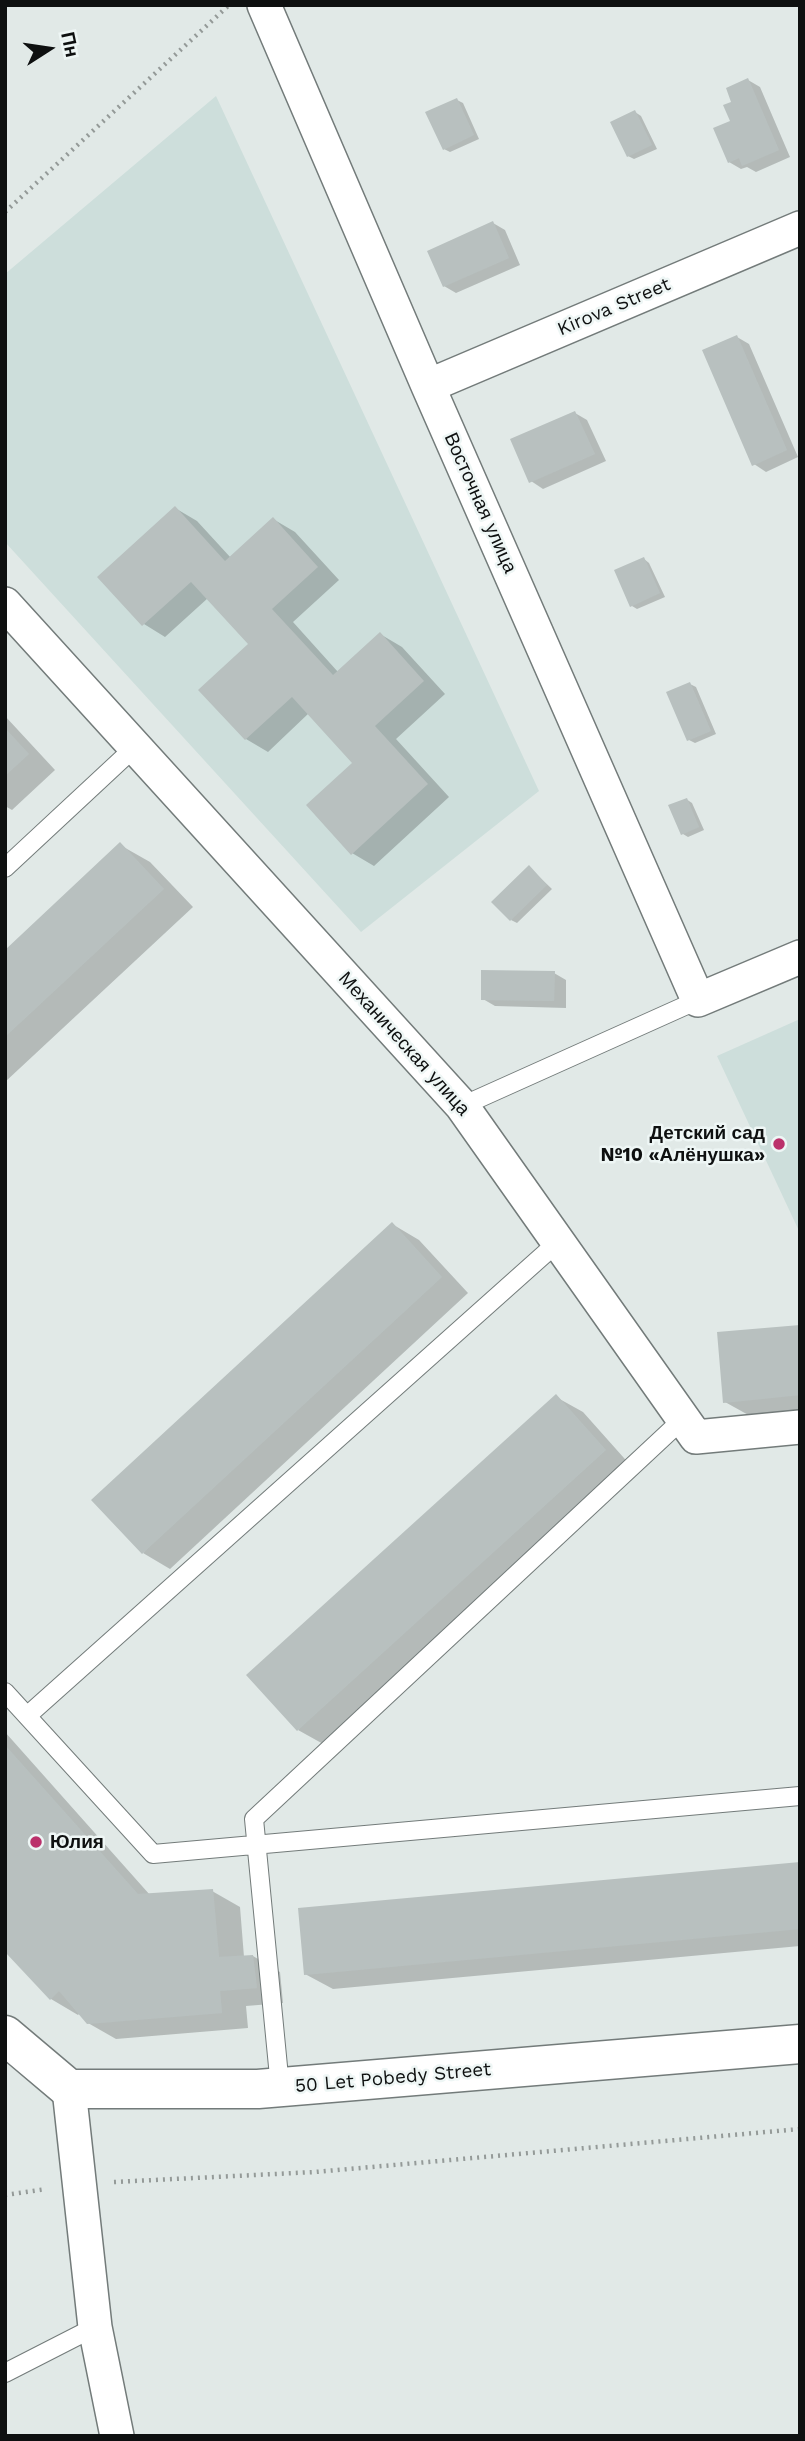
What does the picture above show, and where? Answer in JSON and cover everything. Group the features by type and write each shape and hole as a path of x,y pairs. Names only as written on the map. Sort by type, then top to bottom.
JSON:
{"main road":[{"path":"9,2043 69,2089"},
{"name":"50 Let Pobedy Street","path":"69,2089 279,2087 800,2045"}],"street":[{"name":"Восточная улица","path":"264,5 698,1000"},
{"name":"Kirova Street","path":"428,386 800,228"},
{"name":"Механическая улица","path":"5,604 462,1106 696,1437 800,1427"},
{"path":"698,1000 800,957"},
{"path":"69,2089 95,2326 117,2436"}],"lane":[{"path":"5,868 135,747"},
{"path":"462,1106 698,1000"},
{"path":"27,1716 558,1242"},
{"path":"279,2087 254,1819 684,1418"},
{"path":"5,1692 153,1854 800,1796"},
{"path":"5,2373 95,2326"}],"path":[{"path":"5,212 229,5"},
{"path":"5,2195 79,2184 315,2172 800,2129"}],"shaded area":[{"path":"216,96 539,791 361,932 5,542 5,274"},
{"name":"Детский сад №10 «Алёнушка»","path":"800,1019 800,1233 717,1056"}],"building":[{"path":"748,78 779,150 742,166 739,158 728,163 713,128 730,121 723,105 731,102 726,88"},
{"path":"457,98 474,135 443,150 425,112"},
{"path":"635,110 652,145 627,157 610,122"},
{"path":"493,221 509,258 443,287 427,251"},
{"path":"737,335 787,450 752,466 702,350"},
{"path":"575,411 595,454 529,483 510,439"},
{"path":"175,506 225,561 273,517 318,567 272,609 333,675 380,632 424,681 375,726 428,784 351,855 306,805 352,763 292,697 245,740 198,690 248,644 191,582 142,626 97,577"},
{"path":"644,557 660,593 630,607 614,570"},
{"path":"690,682 711,731 687,741 666,692"},
{"path":"5,728 29,754 5,776"},
{"path":"687,798 699,827 681,835 668,805"},
{"path":"120,842 164,889 5,1037 5,950"},
{"path":"529,865 547,885 510,921 491,902"},
{"path":"481,970 555,971 554,1001 481,1000"},
{"path":"392,1222 442,1277 142,1554 91,1500"},
{"path":"800,1325 800,1395 723,1403 717,1332"},
{"path":"556,1394 606,1450 297,1731 246,1675"},
{"path":"5,1745 138,1894 213,1889 219,1957 253,1955 257,1988 220,1991 222,2013 87,2024 59,1991 50,2000 5,1952"},
{"path":"800,1862 800,1929 304,1975 298,1908"}],"place":[{"name":"Детский сад №10 «Алёнушка»","path":"779,1144"},
{"name":"Юлия","path":"36,1842"}]}
